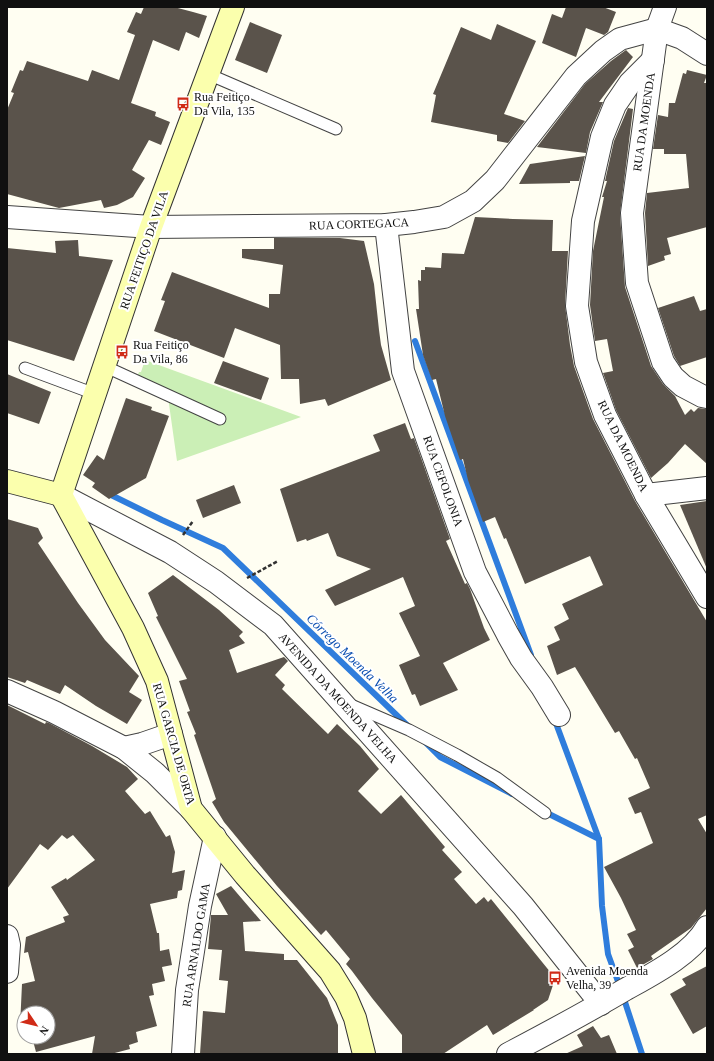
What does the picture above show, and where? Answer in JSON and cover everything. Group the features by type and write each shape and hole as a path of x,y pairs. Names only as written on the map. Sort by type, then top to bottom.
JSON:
{"street":[{"name":"RUA FEITIÇO DA VILA","path":"61,495 151,227 233,7"},
{"name":"RUA DA MOENDA","path":"665,7 657,29 632,214 637,283 662,362 673,377 683,386 707,397"},
{"path":"657,29 682,38 707,54"},
{"name":"RUA CORTEGACA","path":"7,217 151,227 386,225 444,217 473,202 495,180 576,76 603,51 620,39 657,29"},
{"name":"RUA DA MOENDA","path":"653,60 630,82 626,88 615,105 602,137 583,221 577,306 586,362 605,415 646,495 707,597"},
{"name":"RUA CEFOLONIA","path":"386,225 403,371 475,572 521,658 542,687 559,715"},
{"name":"AVENIDA DA MOENDA VELHA","path":"7,481 61,495 170,552 216,582 273,625 523,906 601,1004"},
{"path":"646,495 707,488"},
{"name":"RUA GARCIA DE ORTA","path":"61,495 133,628 157,681 192,809 245,875 330,971 346,997 355,1018 364,1054"},
{"path":"7,691 54,712 124,748 155,773 192,809"},
{"path":"124,748 142,744 171,734"},
{"name":"RUA ARNALDO GAMA","path":"183,1054 187,990 200,906 215,837"},
{"path":"508,1054 601,1004 650,975 683,954 706,933"},
{"path":"7,936 9,945 7,972"}],"lane":[{"path":"208,74 336,129"},
{"path":"104,366 220,419"},
{"path":"25,368 95,394"},
{"path":"340,700 410,730 457,755 497,778 546,812"}],"path":[{"path":"180,539 193,522"},
{"path":"241,582 278,561"}],"green space":[{"path":"145,360 301,417 177,461 168,397 134,385"}],"building":[{"path":"144,7 174,7 207,16 199,38 186,32 179,51 153,40 131,103 156,112 155,116 170,122 161,145 149,140 132,170 145,178 133,197 117,205 104,208 101,200 59,208 7,194 7,110 14,93 11,92 20,70 23,71 27,61 88,81 92,70 119,80 135,35 127,32 136,12 141,14"},
{"path":"566,7 603,7 616,12 608,32 604,35 586,28 576,57 542,43 552,14 562,18"},
{"path":"250,22 282,35 267,73 235,60"},
{"path":"497,24 536,41 504,114 525,121 508,143 497,141 497,135 431,122 436,95 433,94 461,27 491,40"},
{"path":"626,50 633,57 599,102 603,102 590,132 586,153 537,147 585,84"},
{"path":"687,70 707,75 704,83 707,83 707,227 667,238 671,254 664,256 665,260 648,266 645,213 647,193 689,188 686,154 664,154 664,149 653,149 658,115 668,117 669,103 675,103 683,73 686,74"},
{"path":"628,108 633,109 620,214 625,287 651,366 663,384 675,396 685,415 691,409 694,412 698,408 707,409 707,464 685,444 668,463 651,478 616,410 603,373 613,371 607,339 595,341 590,305 593,251 604,197 602,197 607,181 605,181 614,141"},
{"path":"585,156 579,181 570,181 570,183 519,184 530,164"},
{"path":"475,217 553,220 552,251 568,251 565,305 570,345 574,366 593,419 635,501 707,622 707,815 698,819 707,834 707,908 691,928 651,956 653,959 637,968 628,950 634,947 627,934 636,930 604,867 653,843 641,812 635,814 628,798 650,788 637,758 635,759 619,731 615,733 575,667 557,675 547,646 560,640 554,627 569,619 562,604 603,585 590,556 525,584 506,538 504,539 495,517 483,522 468,480 463,459 460,460 445,416 436,379 432,380 423,355 416,309 419,309 418,280 421,281 421,270 425,270 425,267 441,268 442,253 464,254"},
{"path":"274,238 340,238 364,241 374,284 381,345 391,380 328,406 325,399 300,404 299,379 281,379 280,345 235,328 224,358 154,331 165,301 161,300 172,272 269,308 269,294 280,294 283,265 242,258 242,249 274,249"},
{"path":"78,240 79,256 113,260 74,361 7,340 7,248 56,253 55,241"},
{"path":"694,296 700,311 707,309 707,357 680,366 674,356 658,308"},
{"path":"223,361 269,378 261,400 214,383"},
{"path":"7,374 51,392 39,424 7,413"},
{"path":"126,398 152,407 151,410 169,416 146,478 109,499 92,487 95,483 83,475 97,455 104,460"},
{"path":"405,423 411,439 414,438 450,539 446,541 465,584 467,583 470,589 484,628 490,640 443,663 458,690 420,706 415,694 412,695 399,665 420,656 399,613 415,606 403,577 335,606 325,590 371,569 337,556 328,533 307,541 306,539 297,542 280,489 380,451 373,435"},
{"path":"234,485 241,503 203,518 196,500"},
{"path":"707,501 707,569 680,505"},
{"path":"7,519 38,528 43,538 38,543 78,603 105,640 139,676 129,692 142,700 127,724 96,706 65,685 60,694 27,680 25,683 7,677"},
{"path":"173,575 219,610 243,632 239,636 245,643 229,650 237,673 284,657 288,661 275,675 285,685 282,689 328,734 337,724 360,746 379,769 358,791 381,814 401,795 445,847 442,850 462,872 454,879 476,904 484,897 488,902 491,899 551,973 554,982 548,1000 493,1035 487,1025 443,1054 402,1054 402,1035 346,964 350,959 326,930 321,935 277,886 224,822 212,802 216,799 194,735 196,734 187,712 190,711 179,681 187,679 156,617 158,616 148,593"},
{"path":"7,705 45,724 46,722 49,723 127,767 138,779 125,791 145,814 150,811 166,837 170,835 175,852 172,873 185,870 182,890 178,891 177,898 150,904 157,933 159,933 160,951 169,949 172,965 162,967 165,981 152,984 154,995 149,996 157,1026 136,1032 138,1042 129,1045 130,1049 111,1054 92,1054 95,1036 36,1052 34,1045 56,1045 56,1005 21,1005 22,984 35,981 28,952 24,953 26,937 65,922 63,917 69,915 51,887 66,878 67,880 95,860 73,835 67,839 62,835 48,850 40,844 7,889"},
{"path":"231,886 261,921 243,922 245,951 284,954 284,960 297,960 327,998 338,1025 338,1054 200,1054 203,1011 225,1013 228,981 219,980 222,950 208,949 211,915 228,915 216,894"},
{"path":"707,966 707,1026 693,1034 670,994 686,985 682,979"},
{"path":"593,1026 601,1038 609,1035 617,1054 565,1054 583,1046 577,1035"}],"waterway":[{"name":"Córrego Moenda Velha","path":"415,341 531,655"},
{"name":"Córrego Moenda Velha","path":"107,493 223,548 409,727"},
{"name":"Córrego Moenda Velha","path":"554,718 599,839"},
{"name":"Córrego Moenda Velha","path":"425,742 440,757 512,794"},
{"name":"Córrego Moenda Velha","path":"543,811 599,839 602,906 608,954 620,987"},
{"name":"Córrego Moenda Velha","path":"623,996 642,1054"}],"place":[{"name":"Rua Feitiço Da Vila, 135","path":"183,104"},
{"name":"Rua Feitiço Da Vila, 86","path":"122,352"},
{"name":"Avenida Moenda Velha, 39","path":"555,978"}]}
